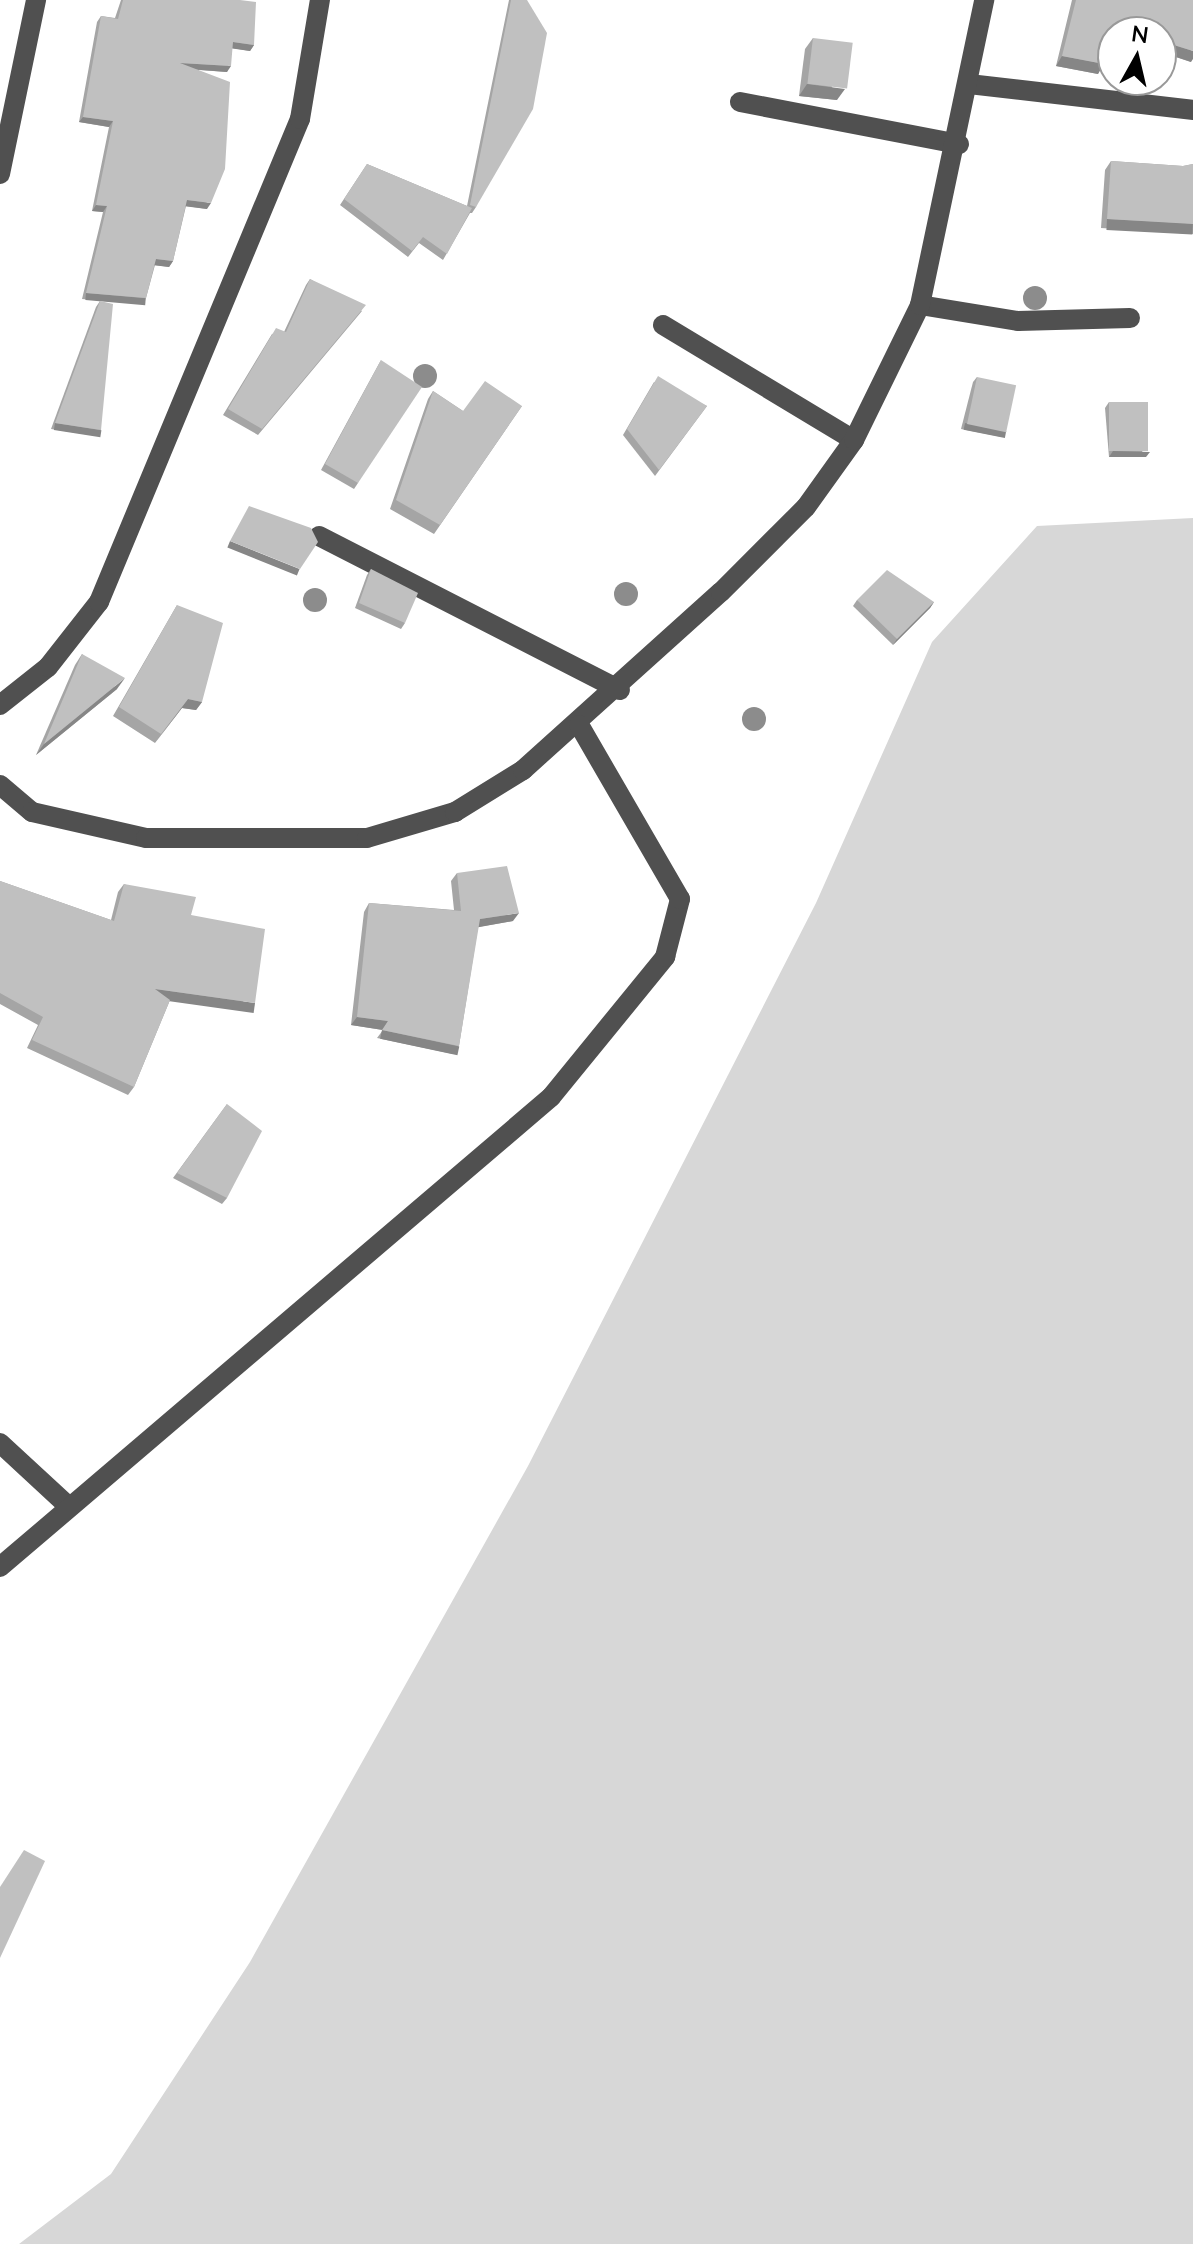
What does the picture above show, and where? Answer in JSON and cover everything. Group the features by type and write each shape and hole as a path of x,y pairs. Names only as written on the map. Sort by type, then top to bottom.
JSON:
{"street":[{"path":"0,174 36,0"},
{"path":"0,705 48,667 99,602 300,119 320,0"},
{"path":"0,785 32,812 146,838 367,838 455,812 579,725 620,690 806,507 854,440 920,305 959,144 984,0"},
{"path":"969,84 1193,110"},
{"path":"740,102 959,144"},
{"path":"920,305 1018,321 1130,318"},
{"path":"663,325 854,440"},
{"path":"319,536 620,690"},
{"path":"0,1567 66,1504 551,1097 665,957 680,899 579,725"},
{"path":"0,1443 66,1504"}],"shaded area":[{"path":"1193,518 1193,2244 19,2244 111,2174 250,1962 528,1466 816,903 932,642 1037,526"}],"building":[{"path":"123,0 256,2 254,45 233,42 231,66 180,63 230,82 225,169 211,203 187,200 173,261 156,259 146,298 86,293 107,206 96,205 113,121 83,117 101,16 118,19"},
{"path":"511,0 527,0 547,33 533,109 476,207 470,205"},
{"path":"1076,0 1193,0 1193,51 1177,46 1177,16 1097,16 1097,63 1062,56"},
{"path":"813,38 853,43 847,89 807,84"},
{"path":"1111,161 1193,164 1193,224 1107,219"},
{"path":"367,164 472,208 447,254 423,237 412,251 344,199"},
{"path":"310,279 366,305 262,429 228,409 276,328 286,332"},
{"path":"100,301 113,304 101,430 55,423"},
{"path":"381,360 422,387 358,483 325,464"},
{"path":"658,376 707,406 659,470 627,429"},
{"path":"977,377 1016,385 1006,432 967,424"},
{"path":"485,381 522,406 440,525 396,500 433,391 463,411"},
{"path":"1109,402 1148,402 1148,451 1109,451"},
{"path":"249,506 311,528 318,542 300,569 230,541"},
{"path":"371,569 418,593 405,623 359,603"},
{"path":"887,570 934,602 897,639 857,600"},
{"path":"177,605 223,623 202,702 188,699 161,734 119,707"},
{"path":"82,654 125,678 44,744"},
{"path":"507,866 519,913 480,919 459,1046 382,1030 388,1021 357,1017 369,903 461,911 457,873"},
{"path":"0,881 114,921 124,884 196,897 191,915 265,929 255,1003 155,989 170,1000 134,1087 32,1040 43,1017 0,993"},
{"path":"227,1104 262,1131 227,1198 177,1173"},
{"path":"24,1850 45,1861 0,1958 0,1887"}]}
